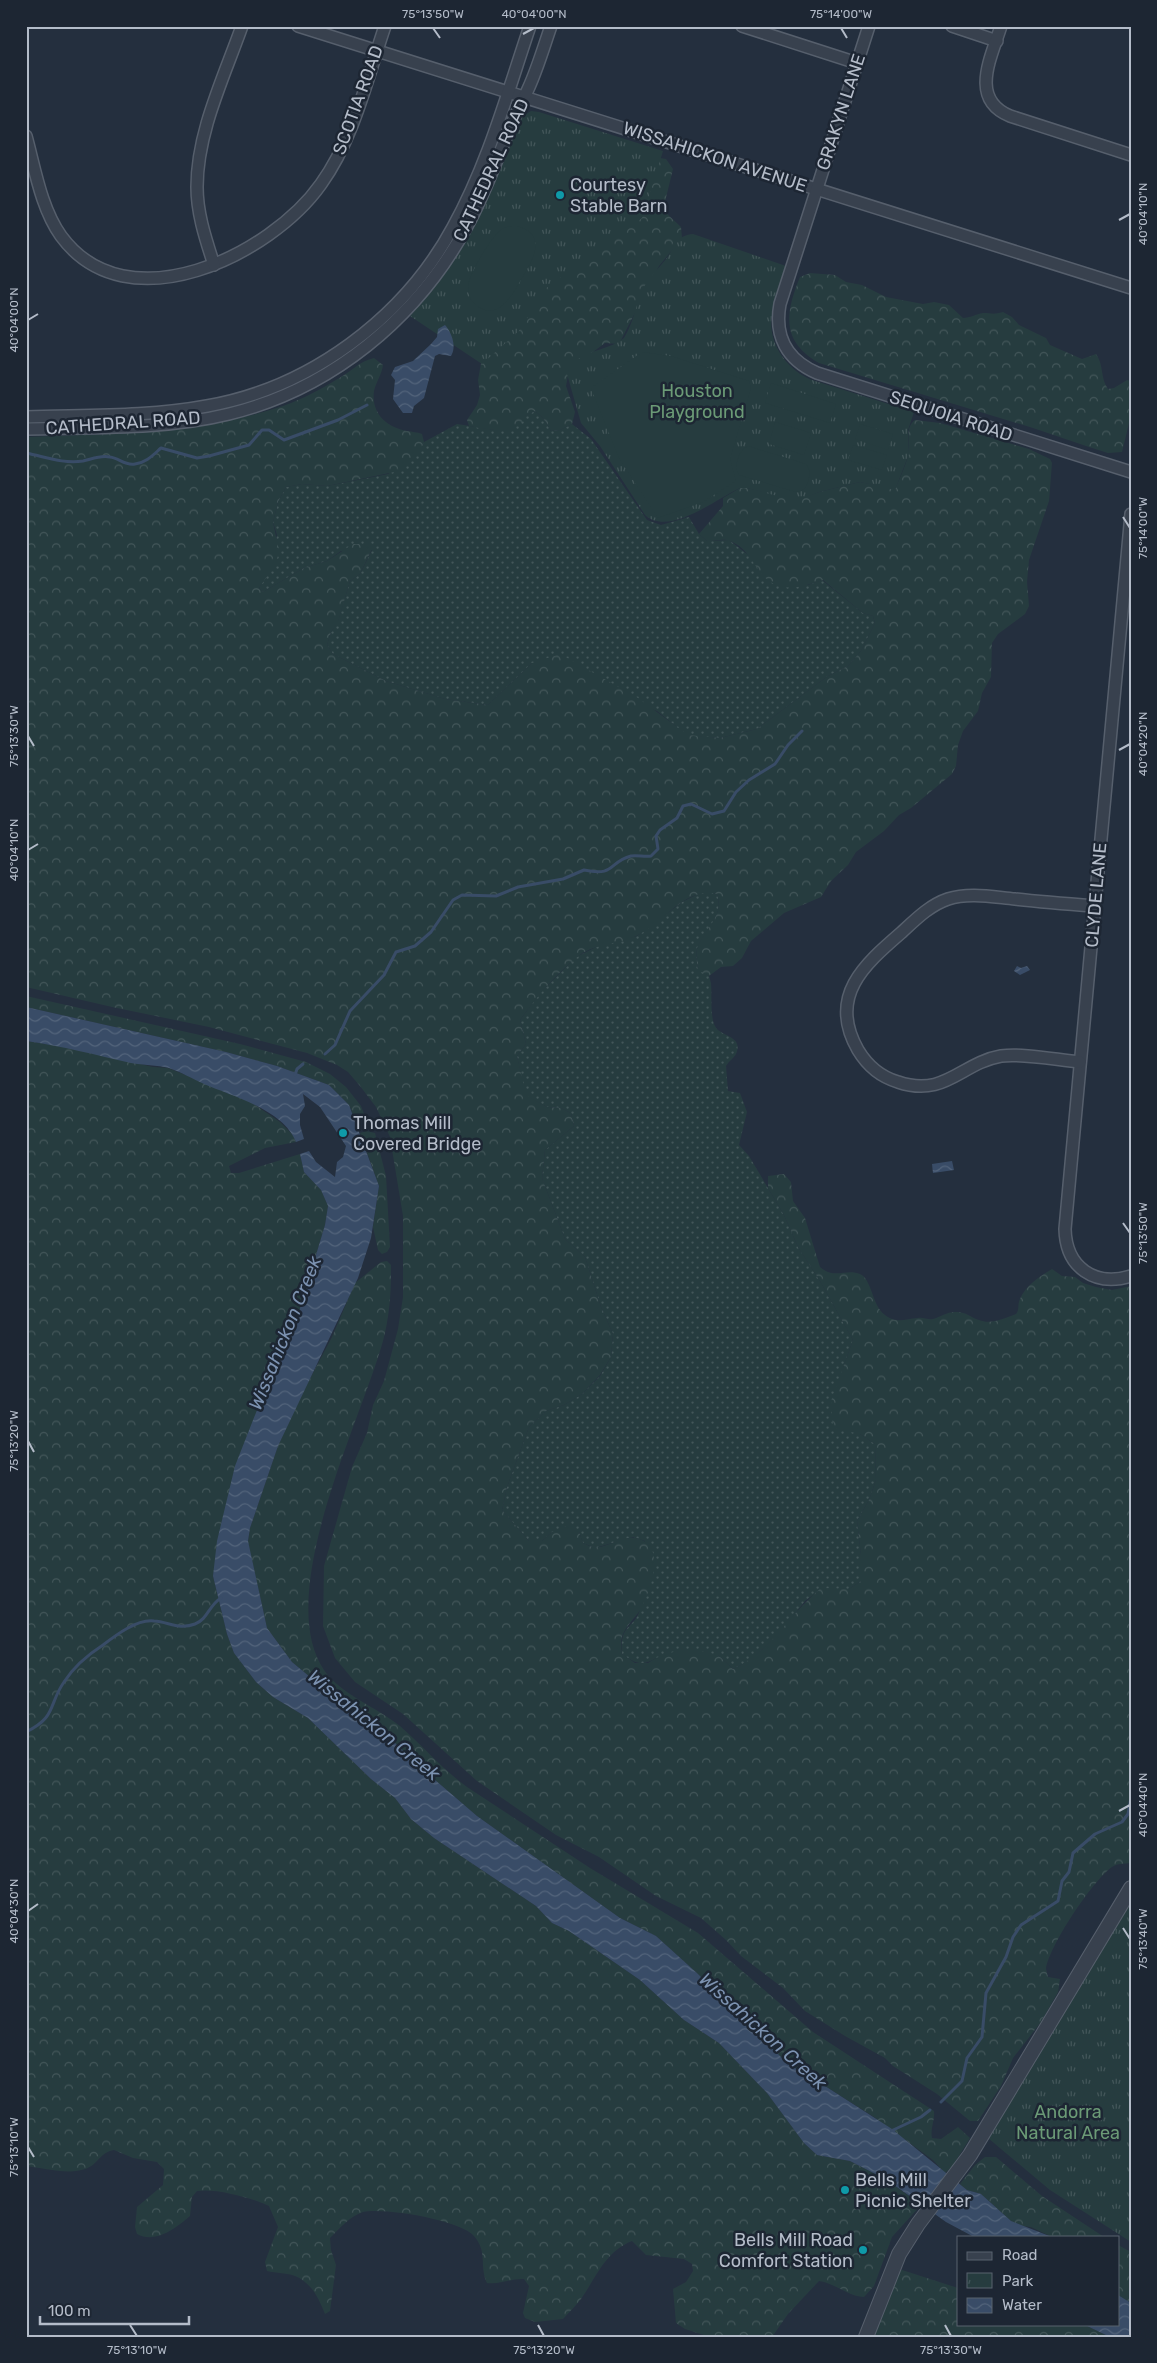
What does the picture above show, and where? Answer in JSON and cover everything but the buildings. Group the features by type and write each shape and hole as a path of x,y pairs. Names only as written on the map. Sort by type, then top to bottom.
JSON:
{"street":[{"path":"214,265 198,205 199,157 207,127 242,26"},
{"name":"WISSAHICKON AVENUE","path":"298,26 1131,288"},
{"name":"SCOTIA ROAD","path":"26,136 31,174 49,214 62,237 80,255 100,268 125,276 142,278 178,274 214,265 244,252 273,233 298,211 322,184 346,139 385,26"},
{"name":"CATHEDRAL ROAD","path":"26,417 154,412 209,406 276,386 336,354 390,310 408,292 441,248 464,207 502,117 508,92 530,26"},
{"name":"CATHEDRAL ROAD","path":"26,429 170,424 229,414 291,392 351,358 400,318 444,266 471,219 524,97 551,26"},
{"path":"742,26 857,64"},
{"name":"GRAKYN LANE","path":"783,342 778,325 780,304 869,26"},
{"path":"952,26 997,41"},
{"path":"1001,26 985,82 988,97 996,108 1010,116 1131,155"},
{"name":"SEQUOIA ROAD","path":"783,342 799,364 817,373 1131,472"},
{"name":"CLYDE LANE","path":"1131,514 1065,1239 1070,1254 1083,1271 1095,1277 1109,1280 1131,1276"},
{"path":"1080,1062 1003,1056 983,1061 950,1080 921,1086 904,1084 888,1078 873,1068 860,1053 852,1036 848,1017 849,999 855,980 871,958 932,907 948,899 966,895 1095,906"},
{"path":"866,2337 895,2261 918,2224 963,2166 1131,1888"}],"green space":[{"path":"531,111 663,151 642,218 545,289 520,330 482,364 410,316 438,282 463,245 486,199 519,119"},
{"path":"648,156 666,159 673,169 663,210 681,227 682,238 659,266 619,344 605,343 569,370 566,386 575,412 572,424 560,430 551,431 543,418 535,411 525,416 521,423 515,427 508,429 492,430 469,426 467,420 477,405 480,395 478,380 482,358"},
{"path":"517,226 527,230 532,235 535,241 533,256 509,299 497,309 490,311 483,309 473,302 469,294 469,281 482,255 498,232 506,227"},
{"name":"Houston Playground","path":"693,234 786,266 774,302 771,325 776,345 794,370 812,380 914,412 908,430 909,454 895,490 860,482 819,492 797,501 747,488 740,488 706,507 679,519 667,522 655,521 645,515 600,446 581,423 567,374 572,366 585,355 617,343 624,338 646,283 680,239"},
{"path":"810,273 835,275 846,282 862,285 886,297 923,304 934,302 949,305 963,318 983,313 994,314 1003,312 1012,317 1019,325 1046,338 1050,345 1082,359 1096,354 1108,389 1114,388 1127,380 1131,381 1131,415 1122,452 1108,453 1033,428 819,363 807,355 798,345 792,336 790,326 789,315 795,290 800,277"},
{"path":"642,352 671,356 749,381 751,388 730,459 736,481 703,502 658,518 619,458 591,388"},
{"path":"374,358 383,365 374,391 375,406 382,418 393,426 422,434 424,442 419,453 399,471 327,486 302,484 286,487 278,502 273,522 279,551 276,563 259,588 263,592 304,568 327,561 353,544 369,544 372,549 360,574 350,581 338,622 331,632 327,645 333,654 386,681 445,699 488,705 532,663 560,654 638,698 688,735 720,738 757,729 828,676 848,666 861,651 875,623 873,616 863,613 823,580 804,586 787,588 779,586 771,583 764,577 746,552 735,543 728,540 707,541 699,534 723,506 723,498 740,488 797,500 819,492 860,482 895,489 908,456 909,428 915,420 940,423 1029,449 1050,459 1052,463 1049,501 1029,560 1027,582 1029,606 1025,614 998,634 992,643 991,677 982,693 978,711 963,731 958,745 956,766 952,774 911,808 899,815 884,831 856,852 848,865 831,881 821,897 784,913 751,941 742,958 733,966 721,967 709,976 698,970 697,949 716,916 719,902 717,894 705,893 694,896 684,901 636,936 590,949 583,953 568,964 553,979 520,1020 526,1044 517,1056 526,1095 547,1107 561,1108 571,1113 574,1126 545,1150 542,1178 565,1239 585,1257 601,1307 613,1334 611,1357 600,1375 582,1394 564,1405 546,1411 529,1427 507,1487 502,1510 529,1541 542,1541 552,1532 569,1525 579,1532 583,1543 591,1547 606,1546 629,1538 642,1540 649,1545 653,1553 654,1563 651,1584 644,1603 626,1629 621,1640 622,1654 635,1663 648,1663 676,1651 701,1651 718,1655 733,1669 747,1661 770,1642 809,1598 821,1588 849,1589 861,1581 861,1555 857,1521 869,1500 876,1480 875,1444 860,1434 833,1428 831,1401 853,1340 820,1281 798,1247 784,1215 768,1188 768,1176 784,1174 791,1182 793,1201 805,1218 820,1267 831,1273 850,1272 860,1274 867,1281 877,1306 889,1318 901,1320 933,1319 949,1313 959,1312 988,1322 1003,1319 1016,1314 1019,1301 1025,1290 1052,1269 1062,1276 1075,1277 1083,1283 1096,1287 1112,1290 1131,1286 1131,1863 1114,1866 1104,1874 1094,1885 1063,1930 1046,1969 1048,1977 1060,1979 1058,1992 1041,2022 1013,2058 1001,2086 978,2121 970,2121 937,2094 893,2066 885,2058 805,2011 783,1988 741,1956 701,1918 656,1896 599,1857 556,1835 477,1781 403,1714 355,1682 335,1658 323,1626 324,1566 352,1467 367,1433 373,1405 384,1381 398,1329 403,1297 403,1216 390,1137 376,1107 348,1072 337,1065 307,1053 209,1027 26,987 26,437 156,431 220,422 251,415 283,406 305,397 361,363"},
{"path":"771,383 836,404 830,423 765,403"},
{"path":"535,411 543,418 551,431 560,430 572,424 591,439 647,520 661,525 689,517 699,534 707,541 729,540 751,557 759,570 808,585 822,580 863,613 873,616 875,623 861,651 848,666 828,676 757,729 720,738 688,736 657,711 532,663 488,705 445,699 386,681 333,654 327,645 331,632 338,621 350,581 360,574 372,550 341,551 327,561 304,568 263,592 259,588 267,575 277,535 273,522 278,502 286,487 302,484 327,486 388,474 418,453 424,442 457,424 495,430"},
{"path":"775,422 811,433 804,455 769,444"},
{"path":"860,424 893,434 888,450 855,439"},
{"path":"853,445 887,455 882,470 848,460"},
{"path":"748,446 806,464 810,471 805,488 796,492 739,475 737,471 738,459 742,451"},
{"path":"704,891 717,894 719,902 713,923 697,949 697,965 698,969 709,976 712,1017 715,1026 737,1043 736,1054 726,1066 728,1091 740,1093 747,1112 739,1145 749,1156 784,1215 798,1247 820,1281 853,1340 843,1368 860,1434 875,1444 876,1480 869,1500 857,1521 861,1555 861,1581 849,1589 821,1589 805,1601 781,1632 751,1660 733,1669 718,1655 656,1658 639,1663 622,1654 625,1631 638,1615 642,1602 645,1541 633,1537 595,1548 583,1543 579,1532 552,1532 542,1541 529,1541 502,1510 507,1487 529,1427 546,1411 564,1405 582,1394 600,1376 611,1357 613,1334 601,1307 585,1257 565,1239 542,1178 545,1150 574,1126 571,1113 561,1108 547,1107 525,1095 517,1056 526,1044 520,1020 540,993 576,957 598,946 637,936 682,902"},
{"path":"26,996 240,1044 306,1062 330,1074 346,1087 361,1106 366,1119 356,1122 349,1105 329,1085 277,1066 226,1052 26,1007"},
{"path":"26,1041 62,1046 153,1067 168,1068 248,1100 280,1122 294,1136 296,1142 265,1148 229,1166 231,1173 239,1173 300,1154 304,1172 321,1190 328,1206 325,1225 297,1318 270,1377 213,1576 227,1634 234,1653 256,1682 273,1697 308,1718 371,1779 395,1798 411,1819 434,1838 536,1906 552,1923 569,1931 640,1980 684,2020 719,2043 767,2093 804,2143 817,2155 850,2161 887,2180 921,2205 892,2237 874,2286 864,2297 819,2281 788,2314 772,2337 710,2337 685,2329 676,2323 673,2289 686,2282 693,2271 692,2264 684,2259 646,2255 632,2241 615,2251 608,2258 581,2299 563,2319 535,2322 525,2318 523,2313 529,2286 524,2279 487,2283 481,2248 474,2236 466,2230 421,2216 373,2211 363,2212 354,2216 330,2238 331,2250 336,2265 330,2311 325,2314 317,2297 301,2279 292,2275 267,2271 265,2262 278,2227 269,2206 234,2194 205,2190 197,2191 192,2197 190,2216 165,2233 158,2236 144,2237 137,2234 135,2227 137,2207 163,2185 164,2169 157,2162 133,2158 114,2150 105,2153 93,2165 79,2171 26,2166"},
{"path":"366,1131 375,1133 386,1176 390,1247 387,1252 382,1254 378,1250 373,1227 379,1186 360,1133"},
{"path":"387,1261 391,1265 391,1290 383,1341 341,1460 314,1554 309,1598 311,1637 324,1670 331,1679 349,1694 400,1726 449,1773 467,1787 590,1868 698,1933 813,2032 934,2111 932,2138 941,2139 958,2127 970,2138 952,2167 945,2173 933,2160 874,2117 807,2077 783,2059 698,1974 656,1936 620,1918 477,1816 393,1741 340,1702 292,1662 267,1628 248,1542 250,1528 278,1446 296,1405 332,1337 355,1283 381,1262"},
{"name":"Andorra Natural Area","path":"1131,1897 1131,2242 1050,2190 988,2138"},
{"path":"985,2157 996,2157 1042,2196 1102,2236 1050,2236 1031,2227 1011,2221 981,2194 967,2190 960,2184 975,2165"},
{"path":"1120,2246 1131,2252 1131,2303 1120,2296"},
{"path":"899,2269 957,2288 957,2326 1087,2326 1110,2337 874,2337"}],"water":[{"path":"445,325 453,340 453,352 451,356 439,354 435,356 424,398 414,406 412,413 403,413 393,399 395,380 391,375 395,367 413,361 437,337 438,329"},
{"path":"1017,966 1021,968 1027,966 1030,970 1020,975 1014,971"},
{"path":"26,1007 226,1052 277,1066 329,1085 349,1105 379,1186 371,1238 358,1278 278,1446 250,1528 248,1541 267,1628 292,1662 340,1702 393,1741 477,1816 620,1918 656,1936 698,1974 783,2059 807,2077 825,2086 892,2129 967,2190 981,2194 1011,2221 1049,2236 972,2236 946,2222 887,2180 850,2161 817,2155 804,2143 767,2093 719,2043 684,2020 640,1980 569,1931 552,1923 536,1906 434,1838 411,1819 395,1798 371,1779 308,1718 273,1697 256,1682 234,1653 227,1634 213,1576 217,1541 235,1466 270,1377 297,1318 325,1225 328,1206 321,1190 304,1172 300,1154 309,1151 316,1162 335,1177 337,1162 343,1157 346,1146 320,1107 303,1094 305,1106 300,1114 300,1125 304,1139 296,1142 290,1131 269,1113 242,1099 169,1068 131,1063 26,1041"},
{"path":"952,1161 954,1170 933,1173 932,1164"},
{"path":"1120,2296 1131,2303 1131,2337 1110,2337 1087,2326 1120,2326"}],"waterway":[{"path":"26,453 68,462 106,457 131,464 146,460 161,448 197,458 249,445 262,430 269,430 284,440 338,420 367,405"},
{"path":"325,1054 335,1045 350,1011 384,975 396,952 415,946 431,932 453,900 462,895 496,896 518,887 563,879 584,870 602,872 631,856 651,856 658,849 656,836 660,830 677,818 683,806 691,804 712,814 724,811 736,792 749,780 775,764 788,745 802,731"},
{"path":"295,1075 297,1069 303,1064"},
{"path":"26,1732 43,1721 47,1716 59,1690 77,1667 92,1653 127,1628 147,1621 189,1626 203,1619 221,1598"},
{"path":"941,2102 962,2081 967,2058 982,2037 986,1993 1006,1957 1013,1937 1021,1925 1058,1901 1062,1881 1069,1872 1073,1853 1095,1834 1122,1822 1128,1814 1131,1797"},
{"path":"891,2131 921,2117 930,2110"}],"place":[{"name":"Courtesy Stable Barn","path":"560,195"},
{"name":"Thomas Mill Covered Bridge","path":"343,1133"},
{"name":"Bells Mill Picnic Shelter","path":"845,2190"},
{"name":"Bells Mill Road Comfort Station","path":"863,2250"}],"water label":[{"name":"Wissahickon Creek","path":"285,1333"},
{"name":"Wissahickon Creek","path":"374,1725"},
{"name":"Wissahickon Creek","path":"763,2031"}]}
